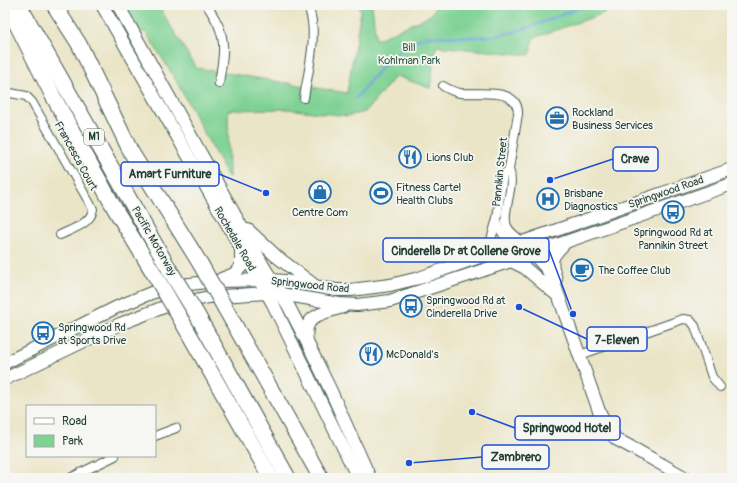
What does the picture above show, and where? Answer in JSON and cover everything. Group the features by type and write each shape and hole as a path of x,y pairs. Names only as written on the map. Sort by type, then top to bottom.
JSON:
{"highway":[{"path":"7,5 53,96 115,209 179,316 271,478"},
{"name":"Pacific Motorway","path":"19,5 169,269 196,313 288,478"},
{"name":"M1","path":"54,5 79,44 131,152 201,265 321,478"}],"main road":[{"name":"Rochedale Road","path":"102,5 242,248 318,394 358,478"},
{"name":"Rochedale Road","path":"118,5 307,342 370,478"},
{"path":"714,175 723,167 732,164"},
{"name":"Springwood Road","path":"5,363 128,302 164,289 206,281 259,280 285,281 336,290 351,290 390,285 419,278 732,169"},
{"name":"Springwood Road","path":"5,379 113,327 157,309 209,297 266,293 281,294 331,303 350,304 390,301 730,186"},
{"path":"239,221 276,256 315,286"},
{"path":"560,297 552,265 552,258 555,252 566,242"},
{"path":"519,243 540,261 552,277 599,411 610,432 616,439 686,478"},
{"path":"206,281 224,278 238,271 242,263 242,248"},
{"path":"511,261 525,268 560,297"},
{"path":"307,342 306,331 313,318 321,313 350,304"}],"street":[{"path":"207,5 222,34 224,50 219,84"},
{"path":"304,98 314,34 313,21 307,5"},
{"name":"Pannikin Street","path":"443,86 459,93 501,94 508,96 518,109 509,169 512,177 506,224 519,243"},
{"name":"Francesca Court","path":"5,92 26,96 32,102 93,209 92,215 88,221 60,235"},
{"path":"461,263 488,245 496,218 503,175 509,169"},
{"path":"496,218 498,228 506,238 519,243"},
{"path":"580,355 683,319 690,320 695,326 712,377 720,387"},
{"path":"156,436 176,428"},
{"path":"70,478 113,457"}],"green space":[{"name":"Bill Kohlman Park","path":"126,5 158,5 196,68 347,93 361,10 358,5 372,5 376,40 431,15 437,5 622,5 596,16 533,38 530,55 436,46 430,88 396,76 365,112 347,116 287,109 228,110 228,177 174,77 145,31 141,33"}],"waterway":[{"path":"356,98 388,60 407,45 418,40 430,36 474,37 510,33 587,5"}],"place":[{"name":"Rockland Business Services","path":"557,118"},
{"name":"Lions Club","path":"410,157"},
{"name":"Crave","path":"550,180"},
{"name":"Centre Com","path":"320,192"},
{"name":"Amart Furniture","path":"266,193"},
{"name":"Fitness Cartel Health Clubs","path":"381,193"},
{"name":"Brisbane Diagnostics","path":"548,199"},
{"name":"Springwood Rd at Pannikin Street","path":"673,212"},
{"name":"The Coffee Club","path":"582,270"},
{"name":"Springwood Rd at Cinderella Drive","path":"411,306"},
{"name":"7-Eleven","path":"519,307"},
{"name":"Cinderella Dr at Collene Grove","path":"573,314"},
{"name":"Springwood Rd at Sports Drive","path":"43,333"},
{"name":"McDonald's","path":"371,354"},
{"name":"Springwood Hotel","path":"472,412"},
{"name":"Zambrero","path":"409,463"}]}
